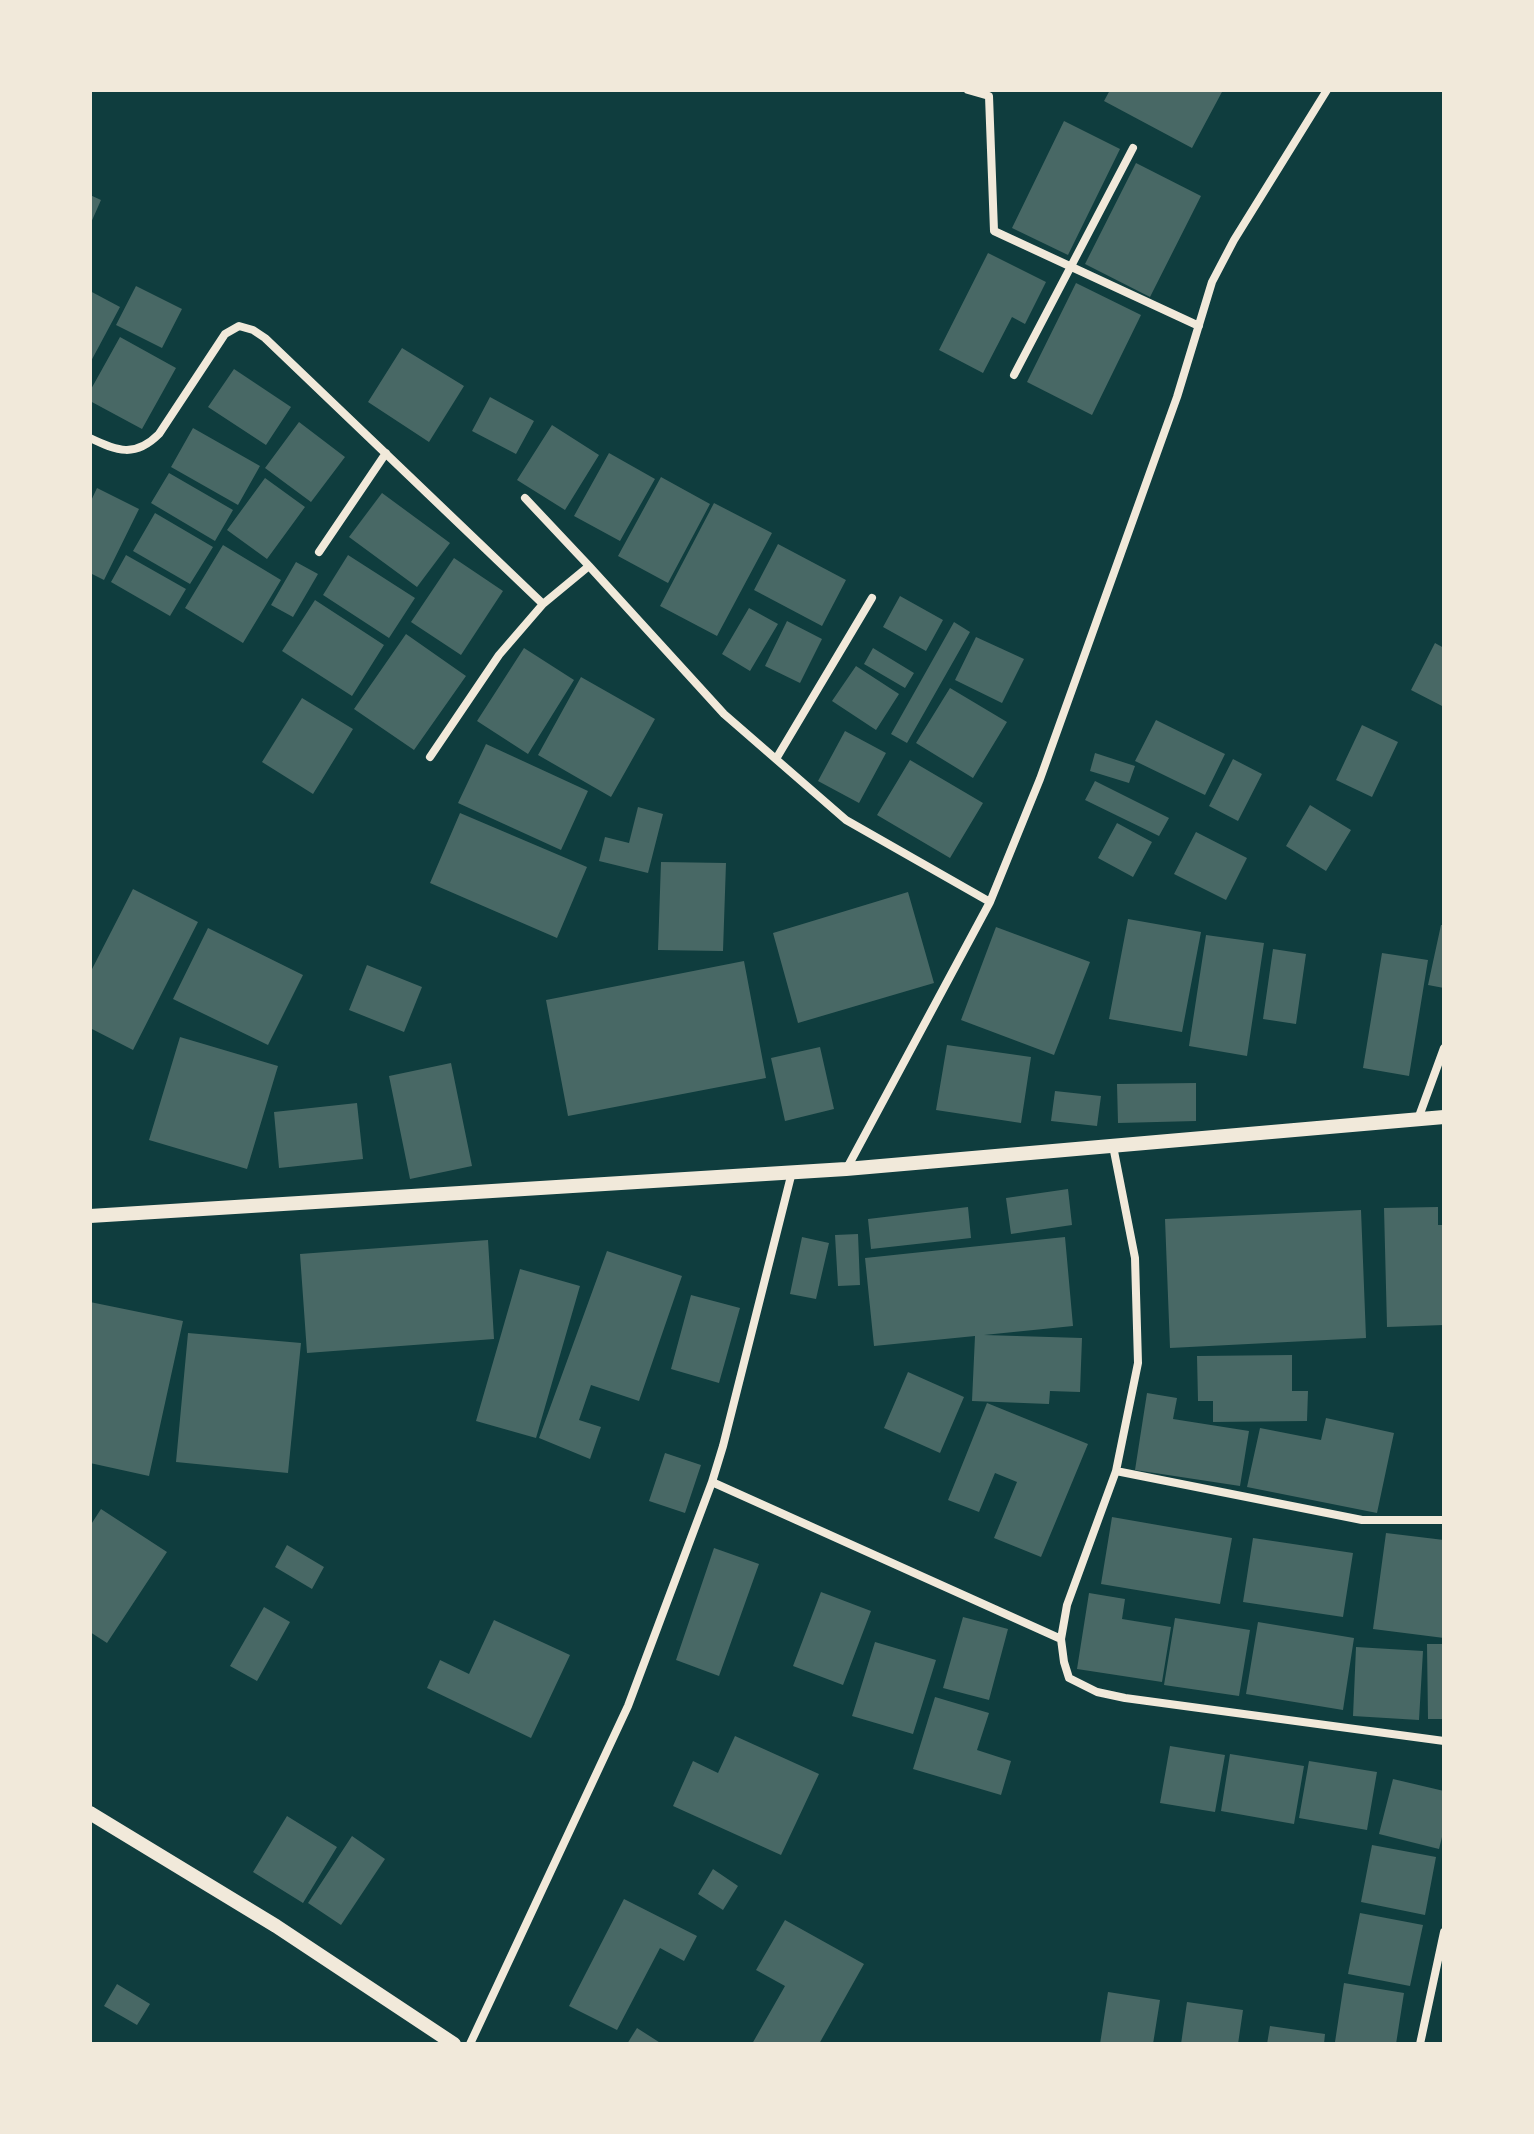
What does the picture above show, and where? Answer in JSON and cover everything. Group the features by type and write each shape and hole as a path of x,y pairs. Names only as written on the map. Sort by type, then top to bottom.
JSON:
{"street":[{"path":"968,90 989,96 994,231 1199,326"},
{"path":"846,1169 990,902 1040,779 1177,397 1212,282 1234,240 1327,90"},
{"path":"1014,375 1133,148"},
{"path":"90,438 115,450 133,450 148,445 159,434 225,334 239,326 253,330 265,338 543,604"},
{"path":"319,552 386,453"},
{"path":"525,498 724,714 846,820 990,902"},
{"path":"430,757 499,655 543,604 589,566"},
{"path":"776,759 872,598"},
{"path":"1418,1119 1444,1048"},
{"path":"90,1216 846,1169 1444,1117"},
{"path":"1113,1146 1135,1258 1138,1363 1116,1471 1075,1577 1061,1639 1069,1678 1097,1692 1125,1698 1444,1741"},
{"path":"470,2044 628,1706 712,1482 792,1171"},
{"path":"1116,1471 1362,1520 1444,1520"},
{"path":"712,1482 1061,1639"},
{"path":"90,1813 276,1926 454,2044"},
{"path":"1420,2044 1444,1932"}],"building":[{"path":"1110,90 1223,90 1192,148 1104,101"},
{"path":"1064,121 1120,149 1068,255 1012,228"},
{"path":"1136,163 1201,196 1150,297 1085,264"},
{"path":"90,195 101,200 90,225"},
{"path":"988,253 1046,282 1025,324 1012,317 983,373 939,350"},
{"path":"1076,283 1141,315 1092,415 1027,382"},
{"path":"136,286 182,309 162,348 116,325"},
{"path":"90,291 120,307 90,363"},
{"path":"120,337 176,368 142,429 90,401 90,391"},
{"path":"402,348 464,386 429,442 368,402"},
{"path":"234,369 291,407 266,445 208,407"},
{"path":"490,397 534,421 516,454 472,431"},
{"path":"299,422 345,457 311,502 265,468"},
{"path":"552,425 599,455 565,510 517,480"},
{"path":"193,428 260,466 238,505 171,467"},
{"path":"609,453 655,479 620,541 574,516"},
{"path":"169,473 233,510 215,541 151,503"},
{"path":"661,477 710,504 668,583 618,556"},
{"path":"265,478 305,507 267,559 227,530"},
{"path":"97,488 139,509 104,580 90,573 90,503"},
{"path":"382,493 450,543 417,587 349,537"},
{"path":"714,503 772,533 717,636 660,606"},
{"path":"155,513 213,547 190,584 133,551"},
{"path":"778,544 846,580 822,626 754,590"},
{"path":"223,545 281,580 243,643 185,608"},
{"path":"126,555 186,589 170,616 111,582"},
{"path":"348,555 415,598 389,638 323,595"},
{"path":"454,558 503,591 461,655 411,622"},
{"path":"296,562 318,574 293,617 271,605"},
{"path":"900,596 943,620 926,651 883,627"},
{"path":"315,600 384,645 352,696 282,651"},
{"path":"749,608 778,624 750,671 722,654"},
{"path":"787,621 822,639 800,683 765,666"},
{"path":"954,622 970,632 907,743 891,734"},
{"path":"406,634 466,676 414,750 354,709"},
{"path":"976,637 1024,659 1002,703 955,680"},
{"path":"1435,643 1444,648 1444,707 1411,690"},
{"path":"524,648 574,680 528,754 477,721"},
{"path":"873,648 914,673 905,688 864,664"},
{"path":"856,666 899,694 876,730 832,701"},
{"path":"581,677 655,719 611,797 538,755"},
{"path":"950,688 1007,722 973,778 916,743"},
{"path":"302,698 353,729 313,794 262,762"},
{"path":"1156,720 1225,754 1205,795 1135,761"},
{"path":"1362,725 1398,742 1372,797 1336,780"},
{"path":"845,731 886,753 859,803 818,781"},
{"path":"486,744 588,791 561,850 458,803"},
{"path":"1095,753 1135,766 1129,783 1090,771"},
{"path":"1233,759 1262,774 1238,821 1209,806"},
{"path":"910,760 983,803 950,858 877,815"},
{"path":"1095,781 1169,818 1159,836 1085,800"},
{"path":"1310,805 1351,830 1326,871 1286,846"},
{"path":"638,807 663,814 648,873 599,861 605,837 629,843"},
{"path":"460,813 587,867 557,938 430,883"},
{"path":"1117,823 1152,842 1133,877 1098,858"},
{"path":"1196,832 1247,858 1226,900 1174,874"},
{"path":"661,862 726,863 723,951 658,950"},
{"path":"133,889 198,922 133,1050 90,1028 90,973"},
{"path":"908,892 934,983 798,1023 773,933"},
{"path":"1128,919 1201,932 1182,1032 1109,1019"},
{"path":"1441,925 1444,925 1444,988 1428,985"},
{"path":"996,927 1090,962 1054,1055 961,1020"},
{"path":"208,928 303,975 268,1045 173,999"},
{"path":"1206,935 1264,943 1247,1056 1189,1046"},
{"path":"1273,949 1306,954 1296,1024 1263,1019"},
{"path":"1382,953 1428,960 1409,1076 1363,1068"},
{"path":"744,961 766,1078 568,1116 546,1000"},
{"path":"367,965 422,987 404,1032 349,1010"},
{"path":"180,1037 278,1066 247,1169 149,1140"},
{"path":"947,1045 1031,1057 1021,1123 936,1110"},
{"path":"820,1047 834,1109 785,1121 771,1058"},
{"path":"451,1063 472,1166 410,1179 389,1076"},
{"path":"1196,1083 1196,1121 1118,1123 1117,1084"},
{"path":"1055,1091 1101,1096 1097,1126 1051,1121"},
{"path":"357,1103 363,1159 279,1168 274,1112"},
{"path":"1068,1189 1072,1225 1011,1234 1006,1198"},
{"path":"968,1207 971,1238 871,1249 868,1219"},
{"path":"1438,1207 1438,1225 1444,1225 1444,1325 1387,1327 1384,1208"},
{"path":"1361,1210 1366,1338 1170,1348 1165,1219"},
{"path":"858,1234 860,1285 838,1286 835,1235"},
{"path":"802,1237 829,1243 816,1299 790,1294"},
{"path":"1065,1237 1073,1326 984,1335 1082,1338 1080,1392 1050,1391 1049,1404 972,1401 975,1336 874,1346 865,1258"},
{"path":"488,1240 494,1339 307,1353 300,1254"},
{"path":"607,1251 682,1276 639,1401 591,1385 579,1420 601,1427 590,1459 539,1438"},
{"path":"520,1269 580,1286 536,1438 476,1421"},
{"path":"691,1295 740,1308 719,1383 671,1369"},
{"path":"90,1302 183,1321 149,1476 90,1463"},
{"path":"188,1333 301,1343 288,1473 176,1462"},
{"path":"1292,1355 1292,1391 1308,1391 1307,1421 1213,1422 1213,1401 1198,1401 1197,1356"},
{"path":"908,1372 964,1397 940,1453 884,1428"},
{"path":"1147,1393 1177,1398 1173,1419 1249,1431 1240,1486 1135,1470"},
{"path":"987,1403 1088,1444 1041,1557 994,1538 1017,1482 995,1473 979,1512 948,1500"},
{"path":"1326,1418 1394,1433 1377,1513 1247,1487 1260,1428 1321,1440"},
{"path":"665,1453 701,1465 685,1513 649,1501"},
{"path":"101,1509 167,1552 107,1643 90,1632 90,1526"},
{"path":"1112,1517 1232,1538 1220,1604 1101,1584"},
{"path":"1386,1533 1444,1540 1444,1638 1373,1629"},
{"path":"1253,1538 1353,1553 1343,1617 1243,1602"},
{"path":"287,1545 324,1567 312,1589 275,1567"},
{"path":"714,1548 759,1564 719,1676 676,1660"},
{"path":"821,1592 871,1611 843,1685 793,1666"},
{"path":"1089,1593 1125,1599 1122,1619 1171,1627 1162,1682 1077,1669"},
{"path":"264,1607 290,1622 257,1681 230,1666"},
{"path":"963,1617 1008,1629 989,1700 943,1688"},
{"path":"1175,1618 1250,1630 1239,1696 1164,1685"},
{"path":"494,1620 570,1655 531,1738 427,1688 440,1660 469,1674"},
{"path":"1258,1622 1354,1638 1343,1710 1246,1694"},
{"path":"875,1642 936,1660 913,1734 852,1716"},
{"path":"1427,1644 1444,1644 1444,1719 1428,1719"},
{"path":"1356,1647 1423,1651 1419,1720 1353,1716"},
{"path":"935,1697 989,1713 977,1750 1011,1761 1001,1795 913,1769"},
{"path":"735,1736 819,1774 781,1855 673,1806 693,1761 718,1773"},
{"path":"1170,1746 1225,1755 1215,1812 1160,1803"},
{"path":"1230,1754 1304,1766 1294,1824 1221,1811"},
{"path":"1309,1761 1377,1772 1367,1830 1299,1818"},
{"path":"1393,1779 1444,1791 1444,1829 1439,1849 1379,1834"},
{"path":"287,1816 337,1847 303,1903 253,1872"},
{"path":"352,1836 385,1859 341,1925 308,1903"},
{"path":"1372,1845 1436,1857 1425,1915 1361,1902"},
{"path":"713,1869 738,1886 723,1910 698,1894"},
{"path":"624,1899 697,1936 684,1961 660,1948 617,2030 569,2006"},
{"path":"1360,1913 1423,1925 1410,1986 1348,1974"},
{"path":"785,1920 864,1964 819,2044 752,2044 785,1986 756,1970"},
{"path":"1344,1983 1404,1993 1396,2044 1335,2042"},
{"path":"117,1984 150,2004 137,2025 104,2006"},
{"path":"1108,1992 1160,2000 1153,2044 1100,2044"},
{"path":"1187,2002 1243,2010 1238,2044 1181,2044"},
{"path":"1270,2026 1325,2034 1324,2044 1267,2044"},
{"path":"637,2028 662,2044 627,2044"}]}
